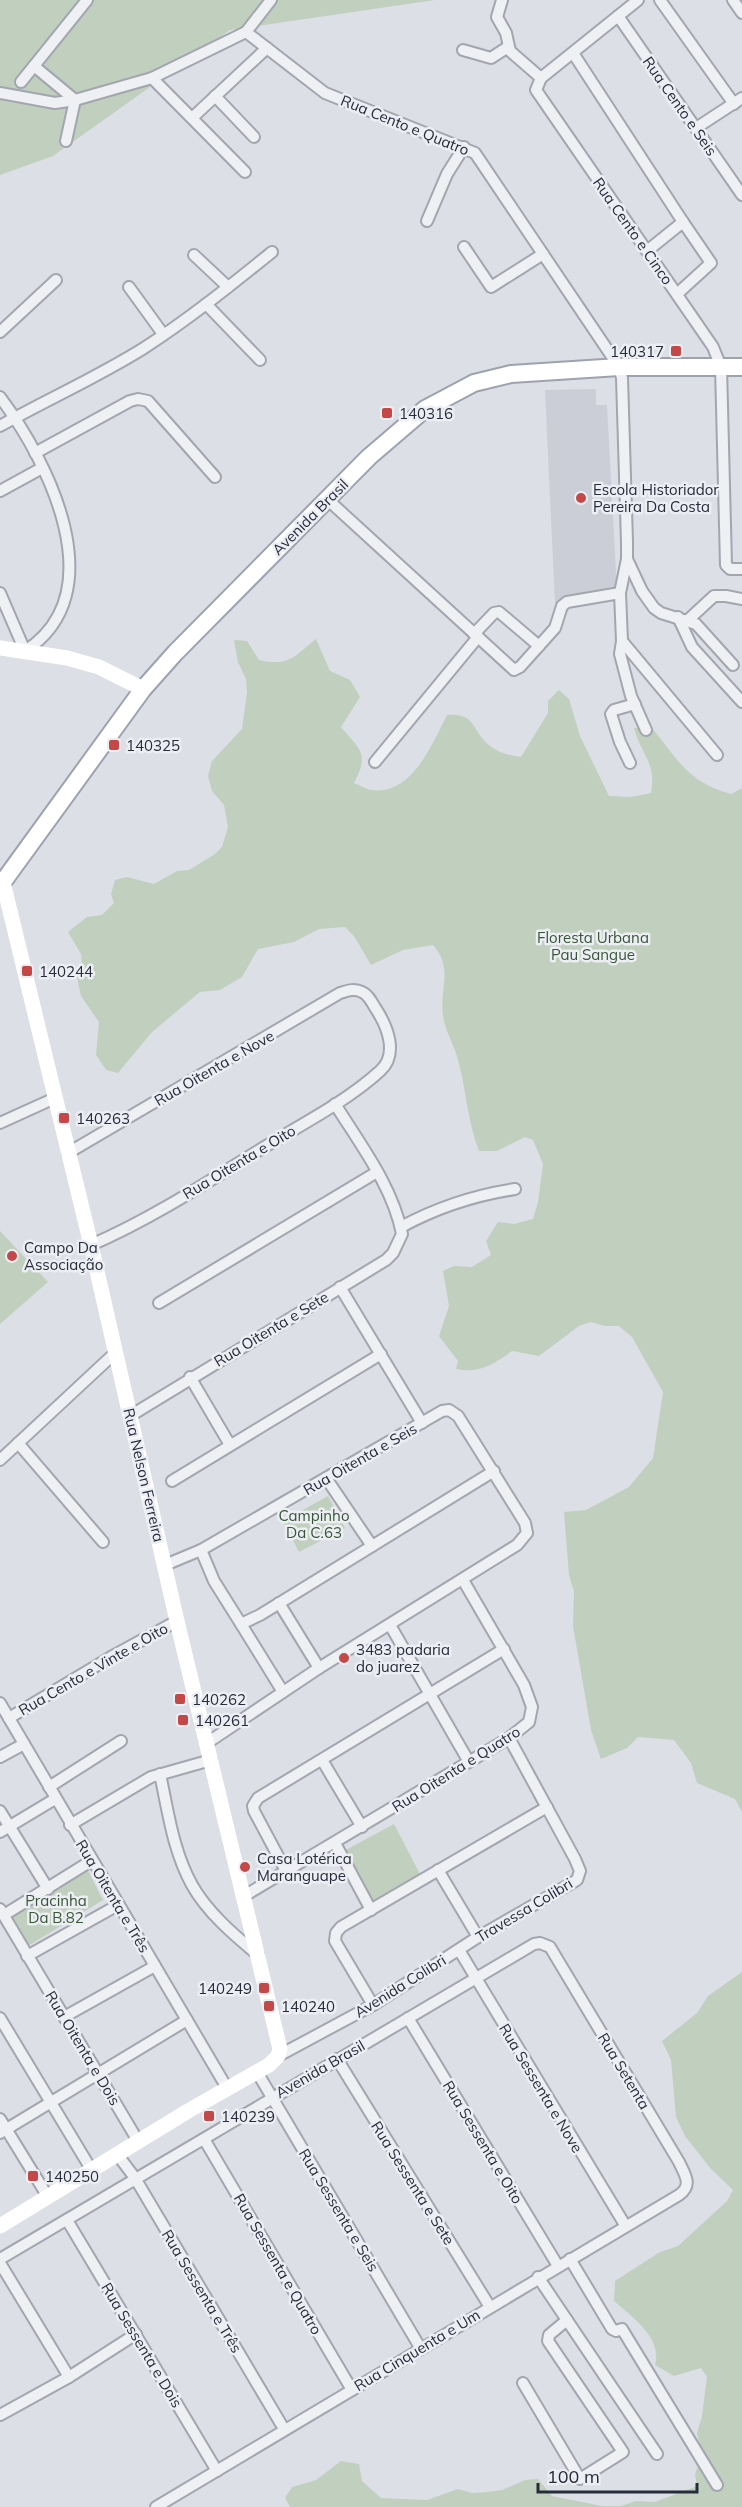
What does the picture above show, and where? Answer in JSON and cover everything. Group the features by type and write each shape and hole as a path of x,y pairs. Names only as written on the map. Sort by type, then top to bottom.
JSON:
{"main road":[{"name":"Avenida Brasil","path":"2,884 143,689 175,653 327,499 407,422 425,409 474,384 511,374 619,367 742,367"},
{"path":"0,648 67,658 99,667 143,689"},
{"name":"Rua Nelson Ferreira","path":"2,884 91,1245 177,1621 278,2038 268,2065"},
{"name":"Avenida Colibri","path":"0,2225 268,2065"}],"street":[{"path":"21,82 87,0"},
{"path":"0,93 55,104 152,78 246,32 271,0"},
{"path":"502,0 497,17 506,33 508,47 541,78 638,0"},
{"path":"660,0 738,101 696,128"},
{"path":"733,0 742,13"},
{"name":"Rua Cento e Seis","path":"618,16 742,195"},
{"name":"Rua Cento e Quatro","path":"246,32 325,93 476,153 619,367"},
{"path":"463,50 491,58 508,47"},
{"path":"192,118 267,48"},
{"path":"573,53 711,263 676,294"},
{"path":"33,66 75,100"},
{"path":"152,78 245,172"},
{"name":"Rua Cento e Cinco","path":"541,78 536,90 713,347 721,368"},
{"path":"215,96 254,137"},
{"path":"66,141 75,100"},
{"path":"427,221 447,174 464,147"},
{"path":"731,179 742,172"},
{"path":"647,251 683,222"},
{"path":"464,247 491,287 543,254"},
{"path":"0,426 72,390 146,346 206,304 272,252"},
{"path":"194,255 228,287"},
{"path":"0,332 56,280"},
{"path":"129,287 164,334"},
{"path":"206,304 260,360"},
{"path":"619,367 622,378 627,558 620,593 622,664 646,730"},
{"path":"721,368 726,565 730,568 742,569"},
{"path":"0,397 15,417 35,453 60,513 68,545 70,576 68,591 50,628 38,643 25,651 0,592"},
{"path":"35,453 130,401 143,399 148,401 215,477"},
{"path":"0,491 42,468"},
{"path":"327,499 515,670 558,623 562,606 567,602 620,593"},
{"path":"627,558 642,591 654,608 700,628 733,665"},
{"path":"683,619 710,597 726,596 742,599"},
{"path":"375,762 495,613 499,612 538,646"},
{"path":"683,619 692,646 742,702"},
{"path":"622,642 717,754"},
{"path":"630,763 610,716 614,710 635,704"},
{"name":"Rua Oitenta e Nove","path":"68,1153 340,993 354,990 368,996 385,1023 390,1037 389,1052 381,1070"},
{"name":"Rua Oitenta e Oito","path":"91,1245 184,1196 335,1104 381,1070"},
{"path":"0,1124 55,1098"},
{"path":"335,1104 377,1172 401,1231 426,1215 476,1197 515,1189"},
{"path":"159,1303 377,1172"},
{"name":"Rua Oitenta e Sete","path":"130,1416 190,1377 386,1260 393,1253 401,1231"},
{"path":"340,1287 422,1423"},
{"path":"2,1453 18,1443 116,1353"},
{"path":"172,1481 381,1354"},
{"path":"190,1377 230,1445"},
{"name":"Rua Oitenta e Seis","path":"165,1566 201,1550 442,1411 449,1410 458,1416 494,1471"},
{"path":"18,1443 103,1542"},
{"path":"207,1743 319,1668 517,1545 527,1533 525,1523 494,1471 279,1603 240,1624"},
{"path":"326,1478 372,1546"},
{"path":"201,1550 214,1581 283,1692"},
{"name":"Rua Oitenta e Quatro","path":"244,1896 509,1738 529,1722 532,1707 524,1684 463,1580"},
{"path":"279,1603 319,1668"},
{"name":"Rua Cento e Vinte e Oito","path":"9,1718 111,1657 177,1621"},
{"path":"390,1625 469,1762"},
{"path":"286,1871 253,1806 258,1798 504,1649"},
{"name":"Rua Oitenta e Três","path":"0,1703 227,2088"},
{"name":"Travessa Colibri","path":"459,1950 478,1937 569,1887 579,1876 580,1871 575,1859 509,1738"},
{"path":"49,1787 121,1741"},
{"path":"0,1757 24,1744"},
{"path":"70,1825 132,1787 160,1774 211,1760"},
{"path":"322,1760 362,1827"},
{"path":"160,1774 176,1844 192,1886 223,1923 258,1955"},
{"path":"5,1829 55,1799"},
{"path":"372,2005 334,1941 341,1927 547,1806"},
{"path":"0,1810 5,1829 48,1888"},
{"path":"335,1843 371,1910"},
{"path":"1,1913 92,1861"},
{"path":"438,1870 478,1937"},
{"path":"27,1956 118,1905"},
{"name":"Rua Oitenta e Dois","path":"1,1913 138,2141"},
{"name":"Avenida Brasil","path":"0,2261 135,2178 474,1978 534,1944 540,1943 550,1947"},
{"name":"Rua Setenta","path":"550,1947 685,2175 687,2187 679,2194"},
{"name":"Avenida Colibri","path":"268,2065 372,2005 459,1950"},
{"name":"Rua Sessenta e Nove","path":"459,1950 625,2225"},
{"path":"64,2018 155,1966"},
{"path":"0,2018 91,2169"},
{"name":"Rua Sessenta e Oito","path":"408,2018 558,2266"},
{"path":"3,2131 97,2072 187,2020"},
{"name":"Rua Sessenta e Sete","path":"337,2059 490,2307"},
{"name":"Rua Sessenta e Seis","path":"268,2065 272,2097 421,2349"},
{"path":"0,2119 3,2131 48,2197"},
{"name":"Rua Sessenta e Quatro","path":"204,2139 352,2390"},
{"name":"Rua Sessenta e Três","path":"117,2154 135,2178 284,2429"},
{"name":"Rua Cinquenta e Um","path":"156,2507 679,2194"},
{"name":"Rua Sessenta e Dois","path":"67,2220 217,2471"},
{"path":"570,2259 612,2329 616,2331 622,2329 717,2485"},
{"path":"0,2261 69,2377"},
{"path":"538,2277 657,2454"},
{"path":"524,2384 580,2479 623,2452 548,2341 549,2335 567,2320"},
{"path":"0,2415 69,2377 136,2334"}],"shaded area":[{"name":"Escola Historiador Pereira Da Costa","path":"596,389 596,405 607,405 617,591 607,597 555,604 545,390"}],"green space":[{"path":"0,0 435,0 230,30 53,156 0,175"},
{"name":"Floresta Urbana Pau Sangue","path":"316,639 330,671 350,680 360,697 341,727 361,752 361,765 354,783 367,789 385,790 409,777 427,753 447,715 464,717 497,751 521,757 548,713 548,701 559,690 569,699 580,736 609,796 631,797 651,793 650,766 634,728 652,728 686,769 704,783 731,794 742,788 742,1812 735,1799 697,1783 691,1763 674,1740 638,1737 627,1748 601,1759 591,1730 573,1626 574,1592 569,1575 564,1512 586,1510 629,1487 653,1458 663,1392 632,1337 619,1326 605,1326 591,1322 579,1326 539,1356 512,1351 486,1367 464,1370 456,1369 458,1361 439,1336 449,1306 443,1271 454,1266 472,1267 491,1255 486,1241 498,1222 514,1224 533,1219 538,1202 543,1164 533,1140 525,1137 497,1151 479,1151 457,1056 444,1021 443,962 433,945 403,950 371,965 354,936 345,927 319,929 294,942 258,949 242,977 220,990 200,992 152,1032 118,1073 106,1070 96,1055 99,1022 81,996 77,977 82,965 81,954 68,932 87,917 102,915 114,903 111,894 115,880 127,877 154,884 177,871 189,870 222,847 228,827 224,805 212,791 208,776 212,761 242,729 247,692 246,679 238,662 234,640 247,641 259,660 277,662 290,659"},
{"name":"Campo Da Associação","path":"0,1231 48,1282 0,1324"},
{"name":"Campinho Da C.63","path":"328,1496 345,1528 299,1552 283,1521"},
{"path":"394,1824 422,1878 371,1908 342,1852"},
{"name":"Pracinha Da B.82","path":"87,1869 103,1900 28,1946 10,1917"},
{"path":"742,1972 742,2507 290,2507 285,2498 292,2487 316,2480 341,2461 359,2464 362,2481 381,2498 427,2500 458,2489 472,2493 487,2492 502,2490 525,2480 538,2479 552,2496 602,2506 621,2506 636,2501 655,2502 697,2486 695,2474 702,2456 697,2433 702,2416 707,2377 701,2368 674,2376 655,2365 656,2355 650,2337 637,2321 614,2301 615,2281 660,2252 678,2246 727,2201 733,2190 711,2169 685,2136 676,2117 671,2060 662,2041 697,2013 708,1996"}],"place":[{"name":"140317","path":"676,351"},
{"name":"140316","path":"387,413"},
{"name":"Escola Historiador Pereira Da Costa","path":"581,498"},
{"name":"140325","path":"114,745"},
{"name":"140244","path":"27,971"},
{"name":"140263","path":"64,1118"},
{"name":"Campo Da Associação","path":"12,1256"},
{"name":"3483 padaria do juarez","path":"344,1658"},
{"name":"140262","path":"180,1699"},
{"name":"140261","path":"183,1720"},
{"name":"Casa Lotérica Maranguape","path":"245,1867"},
{"name":"140249","path":"264,1988"},
{"name":"140240","path":"269,2006"},
{"name":"140239","path":"209,2116"},
{"name":"140250","path":"33,2176"}]}
